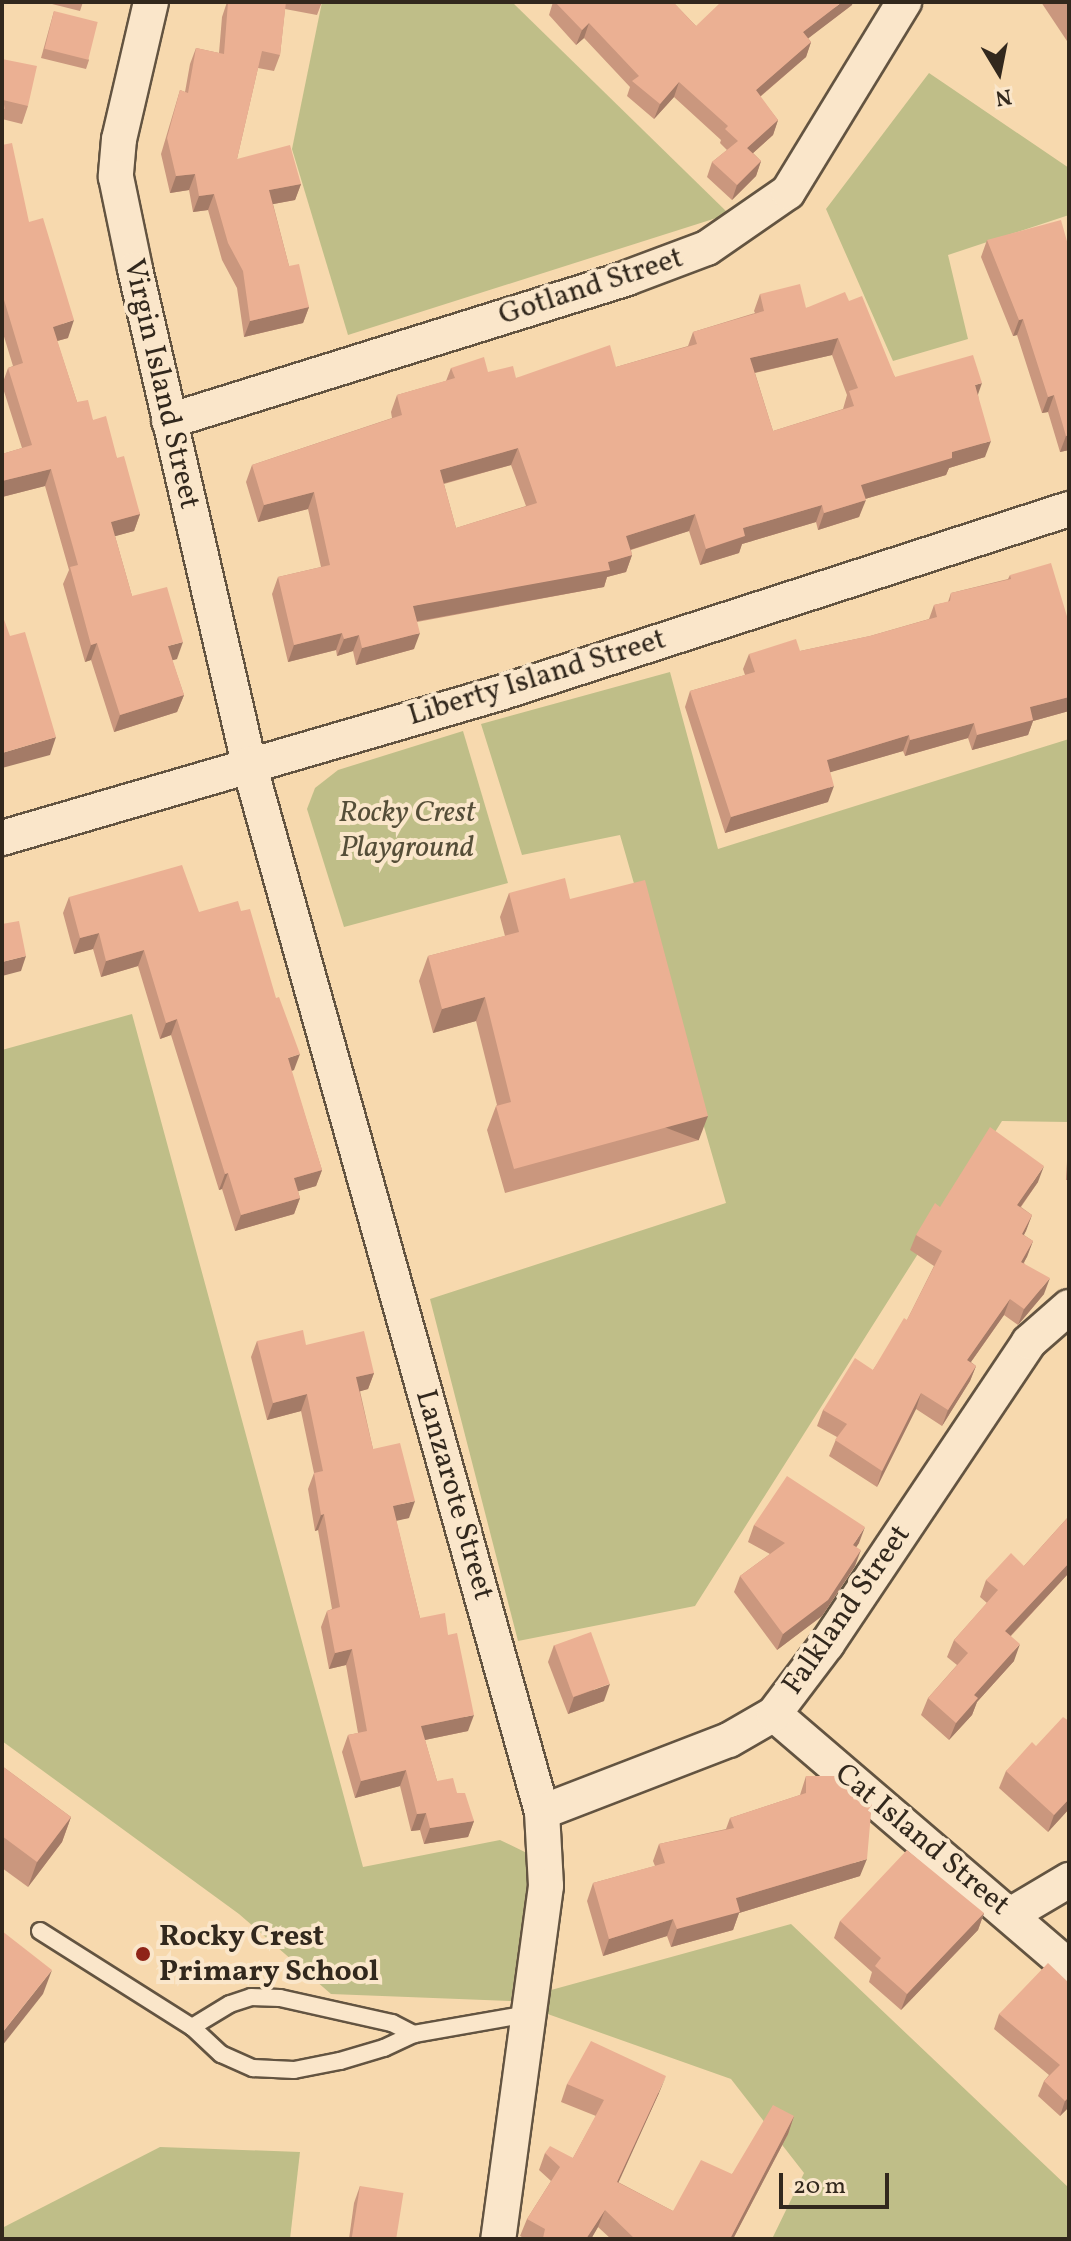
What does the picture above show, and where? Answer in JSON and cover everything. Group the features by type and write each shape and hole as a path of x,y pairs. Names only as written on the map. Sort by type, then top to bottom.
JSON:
{"street":[{"name":"Virgin Island Street","path":"151,2 119,139 116,177 249,764"},
{"name":"Gotland Street","path":"169,421 627,278 707,248 788,192 904,2"},
{"name":"Liberty Island Street","path":"2,838 500,693 1069,509"},
{"name":"Lanzarote Street","path":"249,764 542,1812 546,1886 498,2239"},
{"name":"Falkland Street","path":"542,1812 729,1740 774,1714 827,1644 1029,1342 1069,1307"},
{"name":"Cat Island Street","path":"774,1714 1069,1967"},
{"path":"1010,1915 1069,1880"}],"lane":[{"path":"40,1931 192,2027 221,2054 253,2068 294,2070 384,2048 414,2034 527,2014"},
{"path":"192,2027 230,2004 251,1997 280,1998 392,2023 414,2034"}],"green space":[{"path":"322,2 512,2 729,214 348,335 292,149"},
{"path":"929,73 1069,168 1069,215 948,255 968,339 893,361 826,209"},
{"path":"670,672 718,849 1069,739 1069,1122 1002,1121 695,1606 518,1641 430,1299 726,1203 620,835 522,855 481,724"},
{"name":"Rocky Crest Playground","path":"463,731 508,883 344,927 307,809 315,788 338,770"},
{"path":"132,1014 363,1867 500,1840 531,1855 511,2001 331,1994 239,1914 2,1741 2,1050"},
{"path":"791,1924 1069,2188 1069,2239 772,2239 804,2173 731,2079 511,2001"},
{"path":"160,2147 300,2152 290,2239 2,2239 2,2228"}],"building":[{"path":"228,2 286,2 280,55 262,51 237,159 290,145 301,184 269,190 289,266 299,264 309,307 250,321 243,271 228,243 214,194 199,196 195,174 176,176 167,138 180,90 188,93 196,48 224,54"},
{"path":"555,2 673,2 696,26 721,2 842,2 803,32 811,42 756,90 778,120 747,148 761,161 737,185 712,162 738,141 725,129 728,126 679,82 660,104 632,81 639,76 589,23 582,30"},
{"path":"54,11 98,22 88,60 45,49"},
{"path":"2,59 37,66 28,106 3,100 5,109 2,108"},
{"path":"12,143 29,222 43,218 74,320 53,327 77,402 88,400 93,420 106,416 117,458 124,456 140,514 111,522 132,596 167,587 183,642 168,646 184,695 120,715 97,643 91,645 70,567 78,565 51,469 2,481 2,454 32,445 8,368 23,363 2,293 2,145"},
{"path":"1061,220 1069,244 1069,435 1066,436 1054,395 1048,397 1023,319 1019,320 987,240"},
{"path":"800,284 806,308 845,292 849,301 862,296 895,377 973,355 982,383 975,385 991,441 952,452 952,458 861,485 866,500 824,513 822,505 743,528 745,536 706,549 695,514 626,536 632,555 608,562 610,570 413,606 420,633 362,648 359,635 344,639 342,633 294,645 278,577 330,565 314,492 264,505 252,465 402,415 397,395 455,378 451,368 484,357 488,372 513,366 516,378 610,345 616,367 697,344 693,332 764,311 760,294","holes":["838,338 858,388 849,391 854,406 773,431 750,358","518,448 537,503 456,528 440,470"]},
{"path":"1051,563 1069,623 1069,697 1030,707 1033,720 977,735 974,723 910,740 909,735 827,760 834,786 731,817 690,691 755,672 749,654 796,639 800,651 937,617 934,605 950,601 951,593 1011,579 1010,575"},
{"path":"2,614 10,636 25,632 56,737 2,753"},
{"path":"182,865 199,912 238,901 241,911 250,909 276,998 279,997 300,1054 288,1058 322,1170 294,1178 300,1198 241,1215 228,1173 225,1174 177,1019 166,1023 144,950 106,961 99,933 80,938 69,897"},
{"path":"565,878 570,899 645,880 708,1116 514,1169 496,1106 511,1102 485,997 442,1009 428,956 519,932 509,893"},
{"path":"19,921 26,956 2,962 2,924"},
{"path":"990,1127 1044,1166 1017,1205 1032,1215 1022,1234 1033,1241 1021,1262 1050,1278 1024,1309 1010,1299 967,1360 976,1366 948,1410 921,1393 882,1471 835,1440 847,1424 823,1410 855,1358 873,1370 904,1318 907,1320 942,1251 916,1235 935,1203 940,1207"},
{"path":"303,1330 306,1345 364,1331 374,1373 356,1377 373,1449 400,1443 415,1501 393,1506 420,1618 445,1613 448,1635 457,1633 474,1715 421,1726 437,1781 453,1778 457,1793 465,1793 474,1821 430,1828 426,1813 417,1814 406,1770 361,1781 348,1735 367,1731 352,1649 335,1653 327,1611 340,1607 314,1473 323,1471 307,1394 273,1403 257,1341"},
{"path":"787,1476 865,1527 853,1545 861,1550 828,1600 783,1634 740,1576 785,1543 754,1525"},
{"path":"1069,1516 1069,1563 1005,1631 1020,1644 974,1695 978,1698 956,1723 928,1698 968,1653 954,1640 998,1590 986,1580 1011,1553 1024,1566"},
{"path":"591,1632 610,1684 573,1697 554,1645"},
{"path":"1063,1717 1069,1721 1069,1799 1054,1815 1006,1771 1032,1742 1036,1746"},
{"path":"2,1766 71,1817 37,1862 2,1836"},
{"path":"806,1776 842,1776 860,1791 860,1800 872,1802 867,1859 736,1898 740,1912 677,1929 673,1919 609,1939 593,1883 665,1863 659,1844 734,1828 730,1818 806,1793"},
{"path":"907,1850 984,1913 907,1994 875,1966 881,1958 840,1921"},
{"path":"2,1931 52,1970 2,2033"},
{"path":"1048,1963 1069,1983 1069,2097 1065,2101 1044,2081 1060,2065 999,2014"},
{"path":"591,2041 666,2076 617,2182 673,2211 701,2160 732,2174 773,2105 794,2116 730,2239 635,2239 605,2210 586,2239 545,2239 545,2229 527,2219 560,2167 545,2153 550,2146 573,2158 604,2100 567,2084"},
{"path":"360,2186 403,2193 396,2239 352,2239"}],"place":[{"name":"Rocky Crest Primary School","path":"143,1954"}]}
